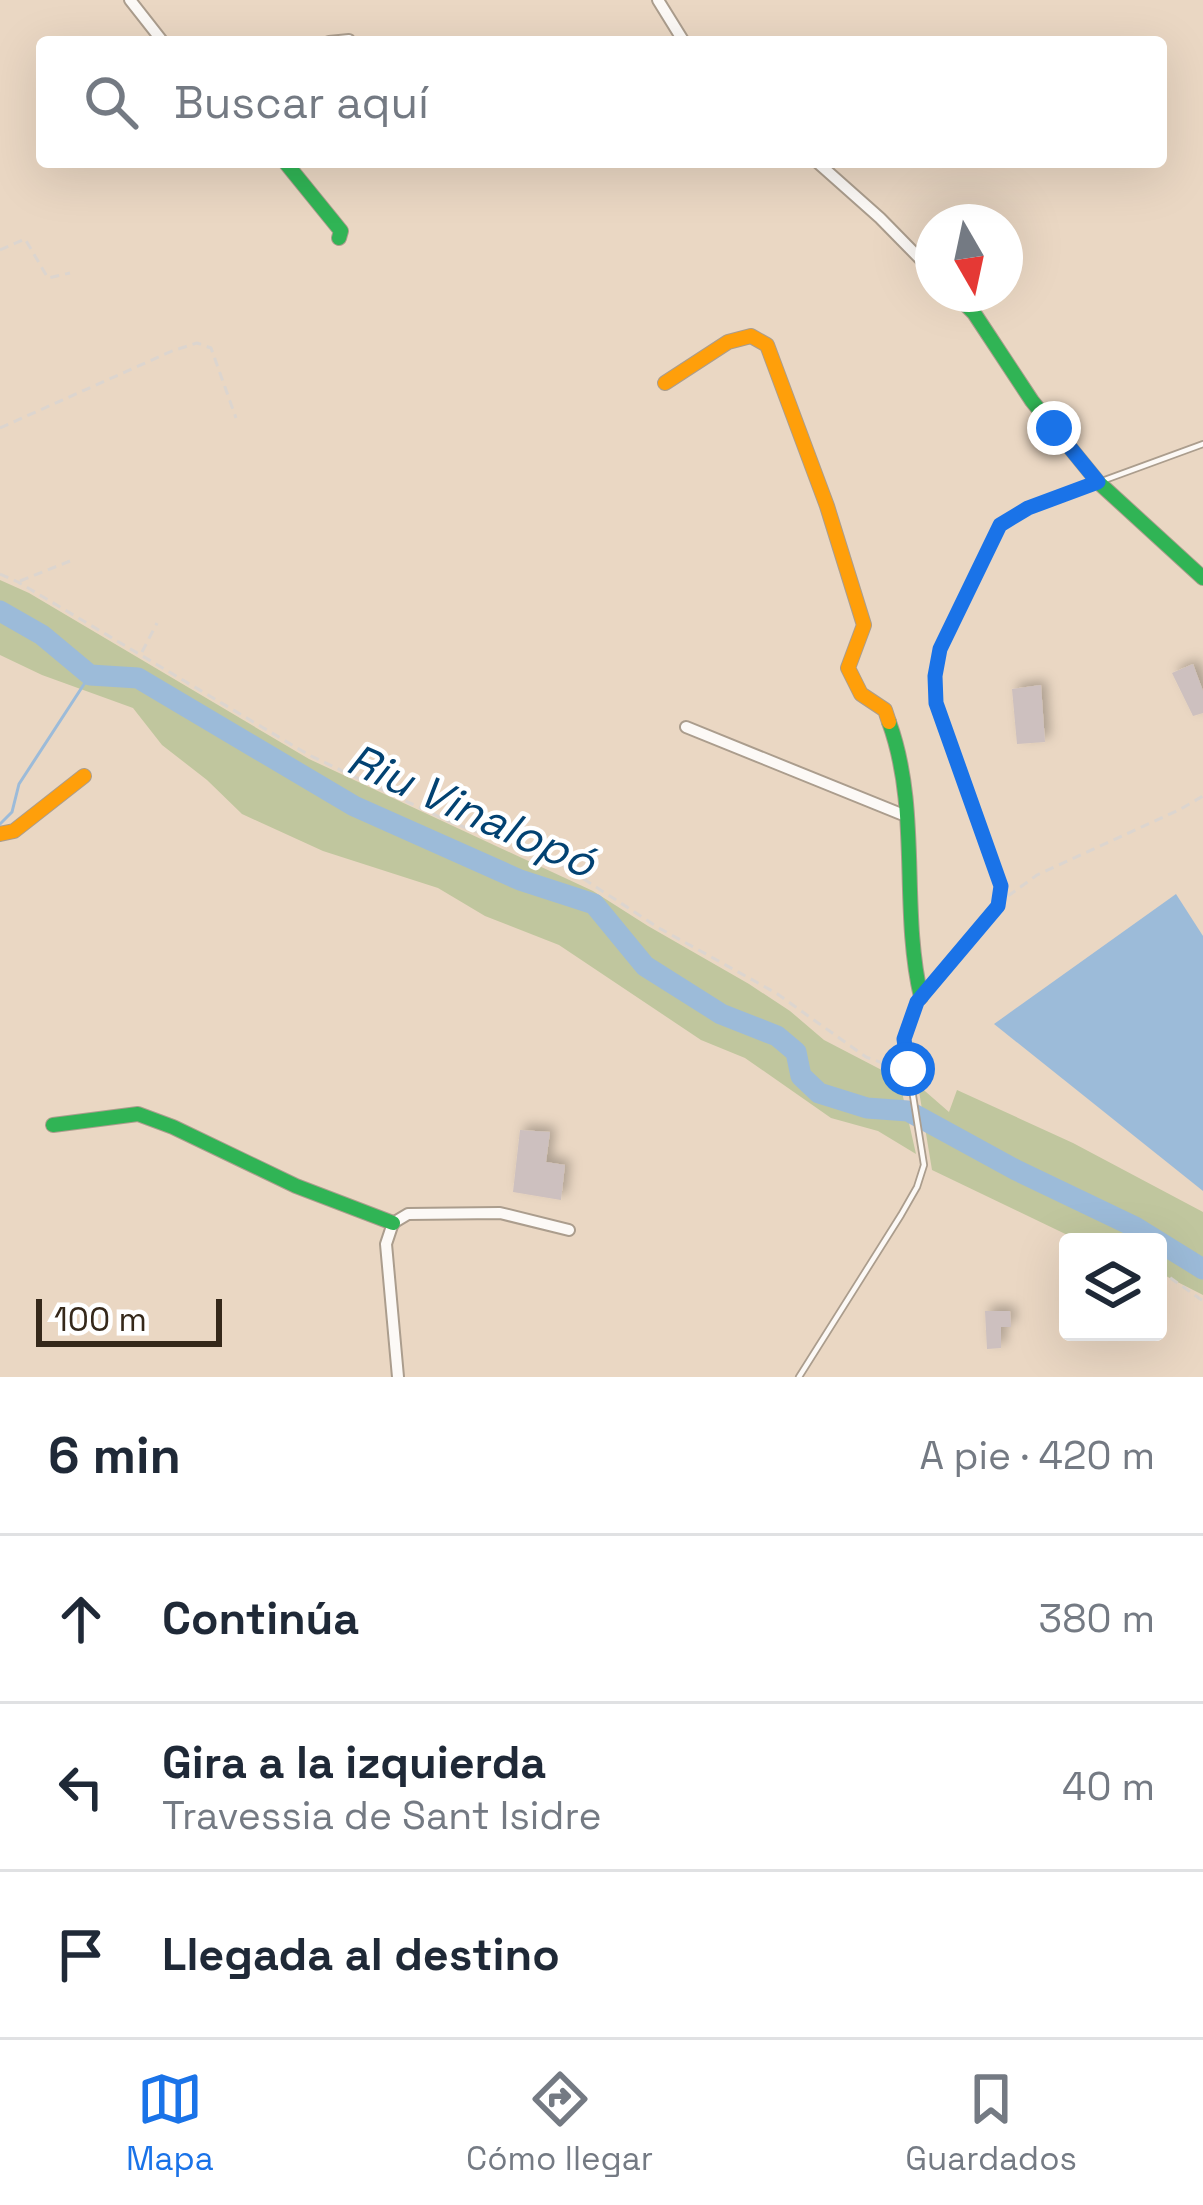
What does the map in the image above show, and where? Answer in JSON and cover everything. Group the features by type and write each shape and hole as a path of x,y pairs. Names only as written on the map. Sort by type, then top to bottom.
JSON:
{"street":[{"path":"130,0 158,36"},
{"path":"658,0 680,36"},
{"path":"291,168 341,231 339,238"},
{"path":"824,168 915,254"},
{"path":"973,312 1032,401 1098,482 1203,578"},
{"path":"665,383 728,341 751,336 766,345 827,506 864,625 848,668 861,694 885,710 899,748 914,967 921,997"},
{"path":"686,727 906,816"},
{"path":"0,834 14,831 83,776"},
{"path":"53,1125 138,1114 296,1186 393,1223"},
{"path":"398,1377 386,1244 393,1223 408,1214 500,1213 569,1230"}],"lane":[{"path":"800,1377 916,1187 924,1166 904,1039 908,1020 921,997 998,906 1001,886 936,703 940,649 1000,525 1028,508 1203,444"}],"path":[{"path":"0,250 25,239 47,278 70,273"},
{"path":"0,428 197,344 211,348 236,418"},
{"path":"18,582 70,561"},
{"path":"0,574 142,653 309,755 448,821 556,861 658,928 776,993 866,1057 908,1069"},
{"path":"142,653 158,623"},
{"path":"998,906 1037,875 1203,796"},
{"path":"1167,1275 1203,1301"}],"green space":[{"path":"0,580 309,759 593,891 749,984 824,1040 899,1079 916,1154 878,1131 831,1118 745,1058 701,1040 559,945 485,916 438,888 323,851 242,814 162,745 133,708 0,655"},
{"path":"918,1085 949,1112 957,1090 1073,1143 1203,1212 1203,1295 1167,1277 1167,1233 1063,1233 932,1170"}],"water":[{"path":"1176,894 1203,936 1203,1191 994,1024"}],"building":[{"path":"1193,664 1203,691 1203,713 1193,716 1172,673"},
{"path":"1041,685 1045,742 1017,744 1012,689"},
{"path":"520,1130 550,1132 546,1162 565,1165 561,1200 513,1192"},
{"path":"985,1311 1010,1311 1011,1327 1001,1327 1001,1348 987,1349"}],"waterway":[{"name":"Riu Vinalopó","path":"0,611 42,635 90,675 138,678 354,806 520,880 594,904 645,966 721,1014 777,1036 796,1052 801,1076 819,1093 867,1108 908,1111 1135,1227 1203,1269"},
{"path":"0,824 12,812 19,784 90,675"}],"traffic: fast":[{"path":"290,168 341,231 339,238"},
{"path":"973,312 1032,401 1098,482 1203,578"},
{"path":"889,722 905,789 912,928 921,997"},
{"path":"53,1125 138,1114 296,1186 393,1223"}],"traffic: slow":[{"path":"665,383 728,342 751,336 767,345 827,506 864,625 848,668 861,694 885,710 889,722"},
{"path":"0,834 14,831 84,776"}],"route":[{"path":"908,1069 904,1039 917,1002 998,906 1001,886 936,703 940,649 1000,525 1028,508 1098,482 1054,428"}]}
